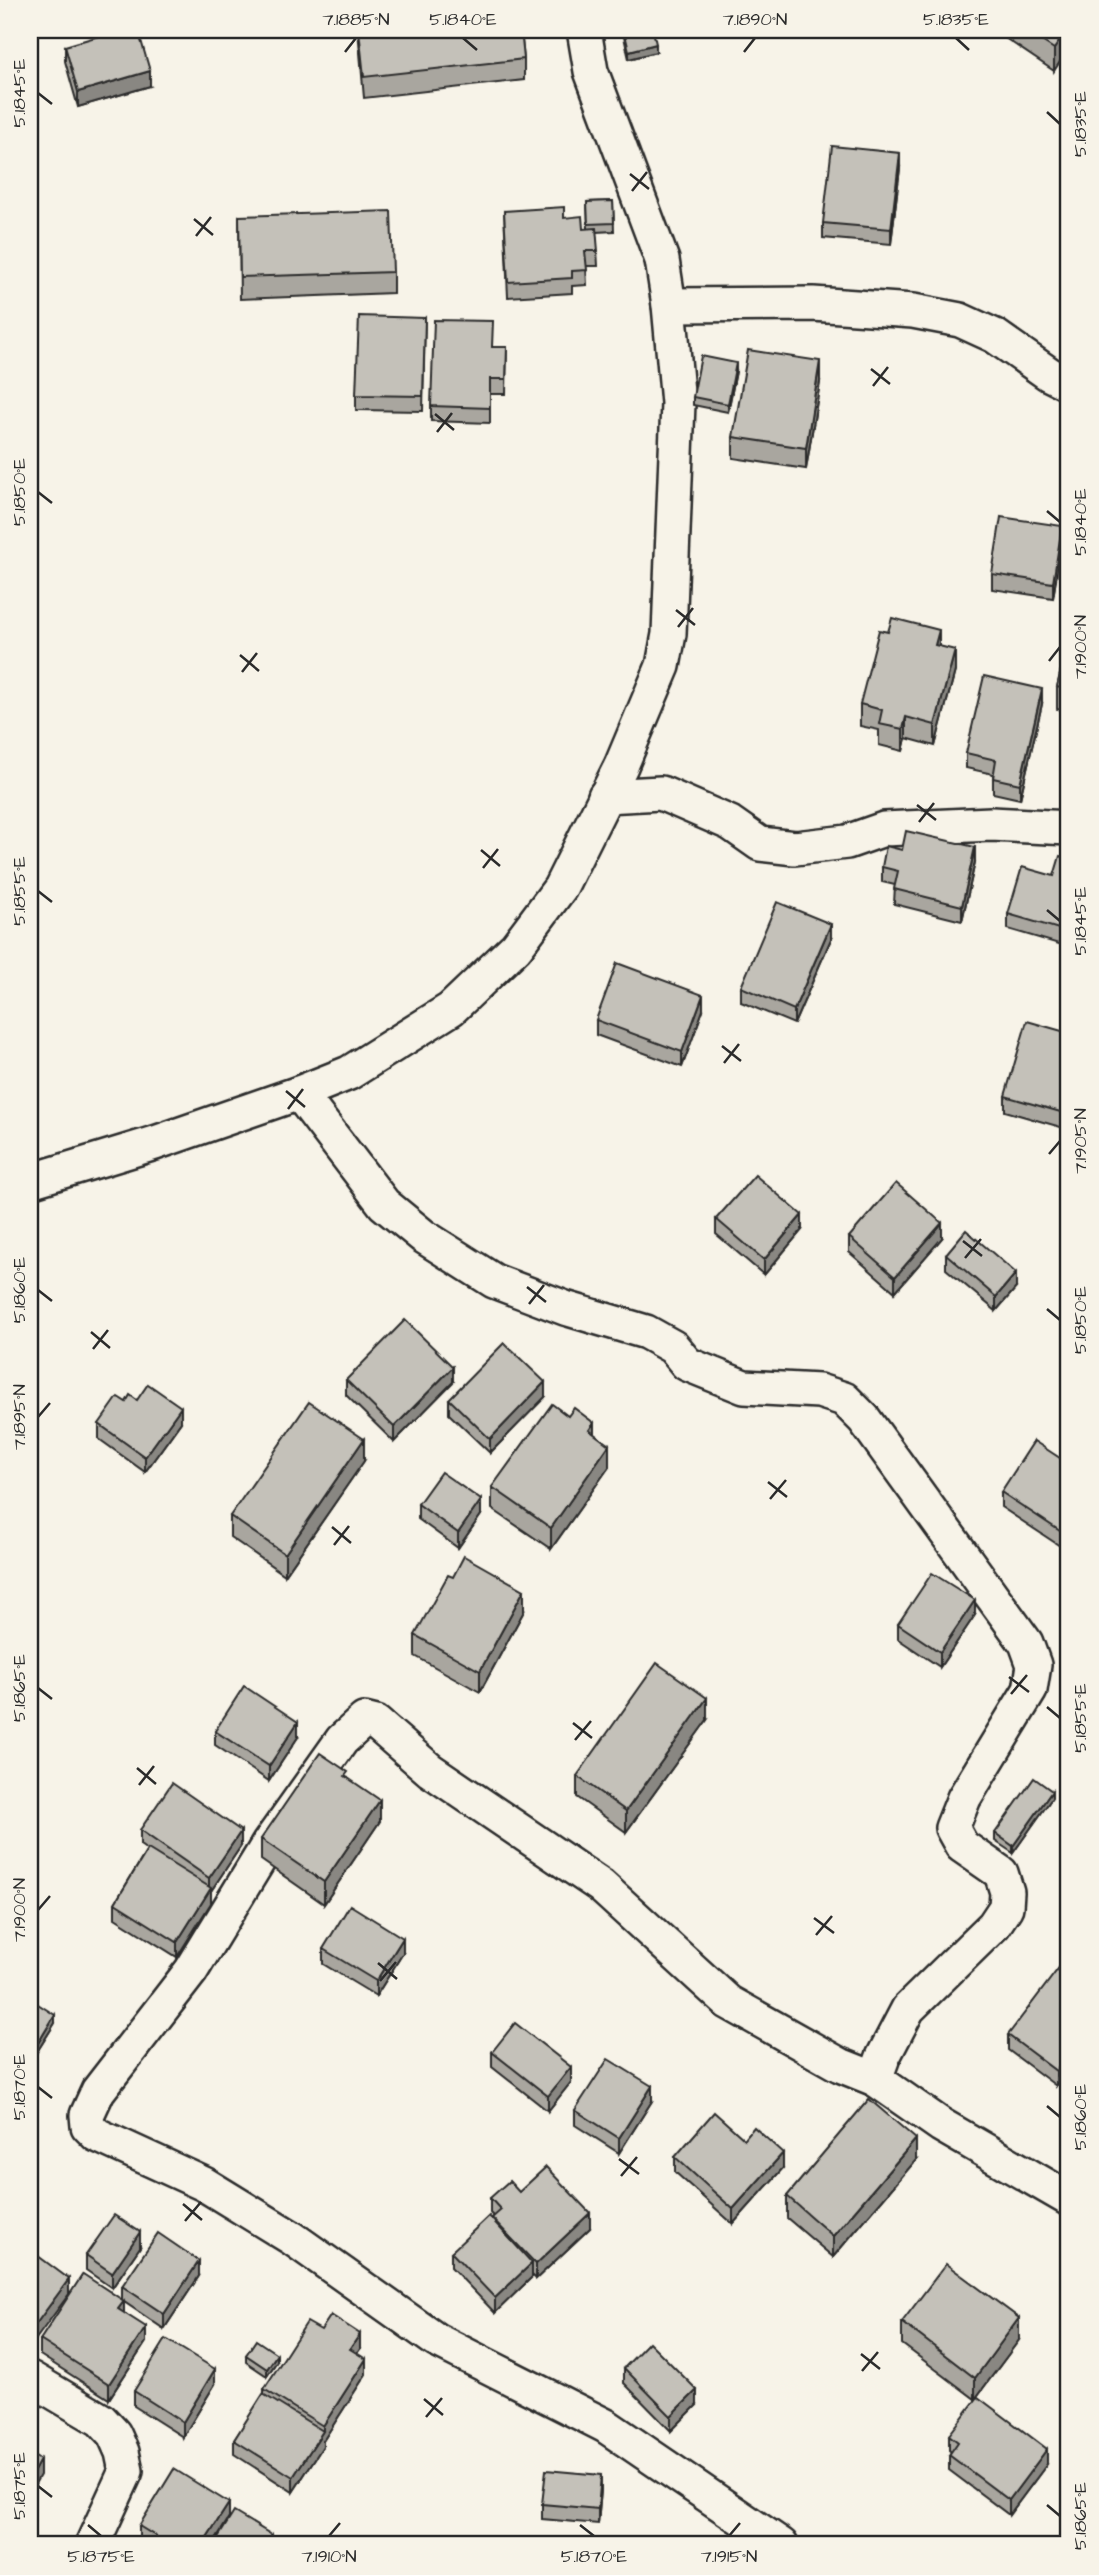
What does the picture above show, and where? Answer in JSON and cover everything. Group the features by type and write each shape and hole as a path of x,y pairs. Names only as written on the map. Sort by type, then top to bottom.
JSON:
{"street":[{"path":"30,1181 155,1143 349,1073 451,1009 516,947 560,888 621,766 663,666 669,634 678,403 662,260 591,71 584,30"},
{"path":"668,305 813,304 913,311 960,320 995,337 1049,374 1069,384"},
{"path":"605,796 662,793 730,824 760,844 795,848 846,842 884,829 991,824 1069,828"},
{"path":"299,1093 384,1204 423,1237 494,1282 565,1308 646,1332 673,1347 687,1364 744,1387 820,1391 844,1399 864,1419 1026,1643 1034,1665 1030,1690 964,1798 952,1828 962,1846 1000,1873 1007,1892 1006,1906 994,1925 908,2009 883,2057 876,2079"},
{"path":"781,2545 606,2426 436,2340 292,2238 204,2184 97,2136 88,2126 87,2115 98,2091 191,1971 268,1843 342,1740 364,1720 376,1723 430,1770 601,1886 728,2002 840,2065 876,2079 941,2124 1069,2199"},
{"path":"30,2378 101,2420 114,2434 122,2452 126,2471 92,2545"}],"building":[{"path":"119,30 138,30 150,71 78,92 65,46"},
{"path":"359,30 521,30 524,59 364,77"},
{"path":"624,30 653,30 656,44 629,51"},
{"path":"1025,30 1067,30 1054,49"},
{"path":"832,146 900,153 891,229 823,223"},
{"path":"613,201 614,223 588,224 587,202"},
{"path":"564,207 564,218 582,216 583,229 596,228 598,251 585,251 587,270 572,271 572,278 508,282 504,211"},
{"path":"391,211 393,272 240,277 239,216"},
{"path":"359,316 425,318 423,396 356,395"},
{"path":"434,320 493,321 492,347 507,347 506,379 490,379 490,408 431,406"},
{"path":"748,350 820,361 806,448 733,437"},
{"path":"701,356 736,363 728,404 693,397"},
{"path":"1001,517 1062,526 1053,583 992,574"},
{"path":"892,618 939,630 935,645 955,650 935,725 906,717 903,729 879,724 882,710 860,704 879,630 888,632"},
{"path":"1069,635 1069,690 1057,687"},
{"path":"984,676 1042,689 1020,784 993,778 996,760 966,753"},
{"path":"906,831 975,847 962,906 894,889 898,871 882,867 886,846 902,850"},
{"path":"1060,856 1069,858 1069,932 1008,914 1022,867 1054,876"},
{"path":"777,902 831,924 794,1010 741,987"},
{"path":"617,963 703,995 682,1052 596,1020"},
{"path":"1027,1021 1069,1033 1069,1094 1064,1113 1005,1096"},
{"path":"755,1175 802,1215 764,1260 716,1219"},
{"path":"896,1183 942,1223 895,1277 849,1237"},
{"path":"966,1230 1016,1273 996,1297 946,1254"},
{"path":"405,1320 453,1367 394,1427 346,1380"},
{"path":"504,1343 545,1382 490,1439 449,1399"},
{"path":"148,1384 181,1407 145,1457 99,1424 118,1397 126,1402 130,1395 137,1400"},
{"path":"309,1402 364,1439 285,1554 230,1516"},
{"path":"552,1404 568,1416 574,1408 594,1423 589,1430 609,1445 551,1528 492,1487"},
{"path":"1034,1441 1069,1464 1069,1537 1001,1492"},
{"path":"441,1472 481,1500 458,1533 418,1504"},
{"path":"464,1556 524,1590 480,1671 415,1635 448,1575 453,1577"},
{"path":"932,1573 975,1600 940,1652 898,1624"},
{"path":"657,1663 707,1698 626,1811 577,1776"},
{"path":"244,1686 298,1722 269,1766 215,1731"},
{"path":"320,1753 348,1772 345,1776 380,1800 324,1882 261,1839"},
{"path":"1034,1778 1052,1791 1013,1846 995,1833"},
{"path":"172,1783 241,1831 209,1878 140,1830"},
{"path":"148,1849 211,1888 177,1942 115,1903"},
{"path":"350,1905 403,1938 376,1981 323,1949"},
{"path":"1061,1965 1069,1972 1069,2053 1056,2071 1008,2035"},
{"path":"30,1999 55,2015 35,2048 30,2044"},
{"path":"515,2023 571,2067 548,2096 492,2052"},
{"path":"608,2059 652,2086 619,2138 575,2110"},
{"path":"869,2099 916,2139 833,2236 787,2196"},
{"path":"714,2112 744,2139 754,2127 783,2153 733,2209 675,2157"},
{"path":"546,2167 590,2213 536,2264 492,2218 501,2210 490,2198 509,2181 519,2192"},
{"path":"114,2215 140,2232 112,2273 86,2255"},
{"path":"489,2216 532,2263 495,2298 451,2252"},
{"path":"158,2233 199,2261 164,2314 122,2286"},
{"path":"30,2250 69,2279 30,2332"},
{"path":"946,2264 1019,2318 975,2378 902,2322"},
{"path":"83,2274 124,2301 118,2309 146,2327 109,2384 40,2340"},
{"path":"331,2315 360,2334 350,2349 366,2359 323,2426 264,2389 307,2322 321,2330"},
{"path":"166,2339 215,2369 183,2422 134,2391"},
{"path":"256,2340 277,2354 267,2369 246,2355"},
{"path":"649,2342 697,2390 671,2416 624,2368"},
{"path":"263,2394 323,2431 293,2477 234,2440"},
{"path":"978,2397 1047,2449 1009,2500 949,2455 958,2442 949,2435"},
{"path":"30,2454 40,2460 30,2478"},
{"path":"174,2469 229,2503 202,2545 170,2545 139,2526"},
{"path":"546,2470 601,2475 598,2509 542,2504"},
{"path":"234,2512 272,2535 266,2545 214,2544"}]}
